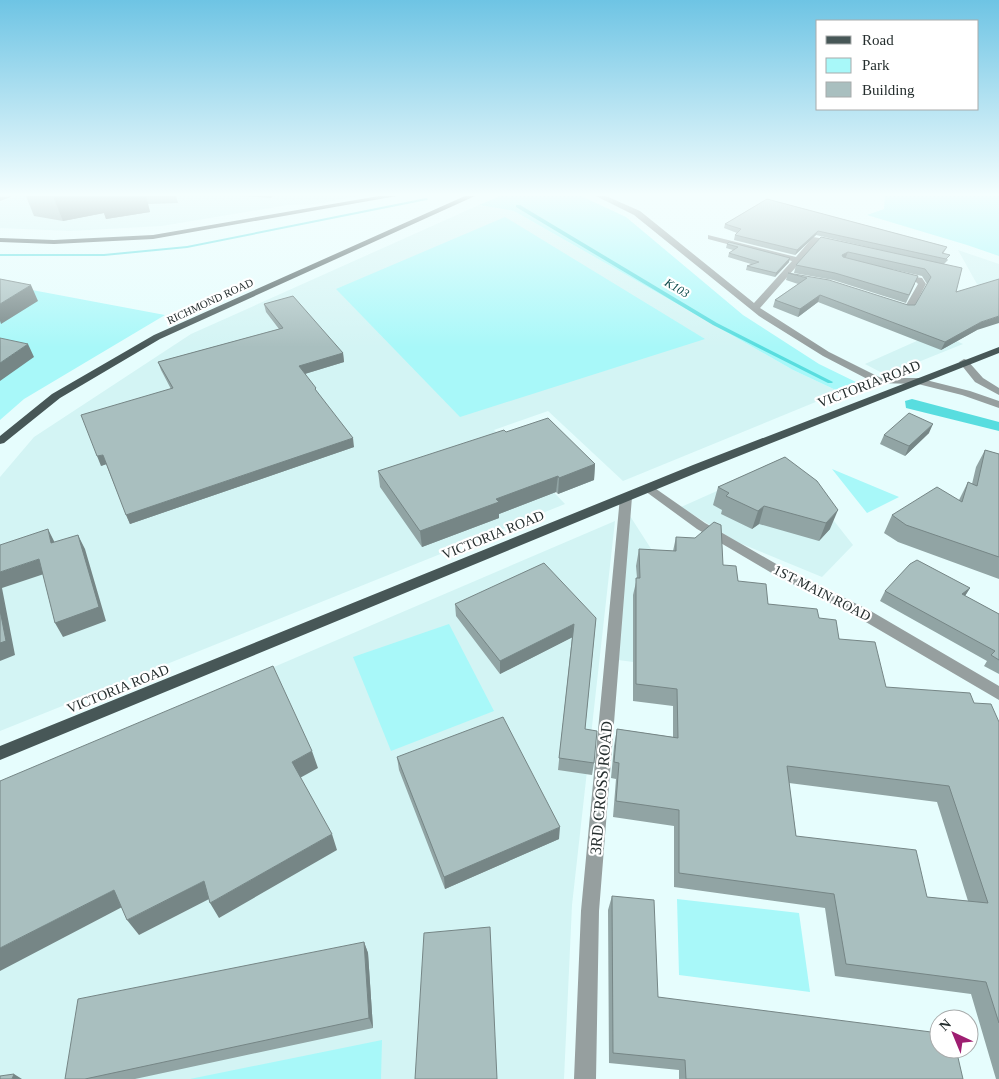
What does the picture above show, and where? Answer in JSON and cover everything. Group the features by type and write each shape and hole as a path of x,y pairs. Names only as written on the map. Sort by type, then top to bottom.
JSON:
{"main road":[{"name":"RICHMOND ROAD","path":"0,441 56,396 158,337 357,246"},
{"name":"VICTORIA ROAD","path":"0,754 626,497 964,362 999,350"}],"street":[{"path":"678,246 755,308 826,354 879,381 900,388 999,405 966,393 918,381 879,381"},
{"path":"746,246 798,260"},
{"path":"755,308 789,276 798,260 810,246"},
{"path":"891,274 911,274 922,284 909,309 891,304"},
{"path":"964,362 979,380 999,392"},
{"name":"1ST MAIN ROAD","path":"649,488 701,526 780,572 864,614 999,694"},
{"name":"3RD CROSS ROAD","path":"585,1079 590,911 626,497"}],"shaded area":[{"path":"387,246 576,246 793,370 840,392 623,481 548,411 494,430 565,504 0,731 0,477 34,437 191,334"},
{"path":"958,250 999,264 999,296 978,286"},
{"path":"937,332 963,344 886,375 865,364"},
{"path":"912,399 999,422 999,431 906,408 905,401"},
{"path":"773,466 804,483 853,545 822,577 737,542 681,507"},
{"path":"630,516 664,569 664,666 618,660"},
{"path":"615,521 572,905 564,1079 0,1079 0,784"}],"green space":[{"path":"436,246 553,246 705,339 460,417 336,289"},
{"path":"576,246 661,246 743,315 819,364 860,384 840,392 793,370"},
{"path":"971,246 999,246 999,256"},
{"path":"0,284 165,315 24,399 0,420"},
{"path":"832,469 899,497 867,513"},
{"path":"449,624 494,711 391,751 353,657"},
{"path":"677,899 799,913 810,992 679,975"},
{"path":"382,1040 381,1079 190,1079"}],"building":[{"path":"736,246 746,246 790,258 776,273 747,266 759,262 729,253 738,247"},
{"path":"782,246 801,246 797,250"},
{"path":"813,246 864,246 962,268 956,292 999,279 999,316 981,322 945,342 820,295 800,309 775,300 807,278 788,273 829,280 908,305 915,305 931,277 925,269 848,252 842,255 843,257 918,276 909,295 835,273 796,265"},
{"path":"888,246 945,246 947,247 942,253 950,255 946,259"},
{"path":"0,279 31,285 0,304"},
{"path":"293,296 343,353 299,366 353,438 126,515 103,455 97,456 81,415 173,388 158,362 283,328 264,304"},
{"path":"0,338 28,344 0,363"},
{"path":"909,413 933,424 909,446 884,435"},
{"path":"548,418 595,464 496,499 499,502 420,531 378,471 504,430 506,432"},
{"path":"985,450 999,454 999,557 906,525 892,515 937,487 962,502 968,482 977,486"},
{"path":"785,457 817,481 838,510 826,523 764,506 758,511 726,496 729,493 718,487"},
{"path":"714,522 721,525 723,565 736,566 738,581 766,584 768,604 817,609 819,618 836,620 839,639 875,642 886,687 970,693 974,703 991,704 999,722 999,1023 986,982 846,964 834,894 679,873 679,810 616,801 619,763 614,762 617,729 678,738 677,689 636,684 636,578 640,578 639,549 676,551 676,537 695,538","holes":["787,766 949,786 988,903 927,897 916,850 796,836"]},
{"path":"48,529 51,543 78,535 99,607 55,623 39,559 0,572 0,545"},
{"path":"917,560 970,588 962,594 999,614 999,660 991,655 995,651 885,591 910,564"},
{"path":"544,563 596,618 585,729 597,731 594,763 559,758 574,624 500,661 455,604"},
{"path":"0,610 6,641 0,643"},
{"path":"273,666 312,751 292,762 332,834 210,903 204,881 127,920 114,890 0,948 0,781"},
{"path":"503,717 560,827 444,877 397,757"},
{"path":"612,896 654,900 658,997 929,1032 929,1059 958,1059 963,1079 686,1079 685,1060 613,1053"},
{"path":"490,927 497,1079 415,1079 424,933"},
{"path":"364,942 369,1018 85,1079 65,1079 78,999"},
{"path":"14,1074 12,1079 0,1079 0,1076"}],"waterway":[{"name":"K103","path":"0,255 104,255 190,246"},
{"name":"K103","path":"585,246 715,324 830,382"}]}
